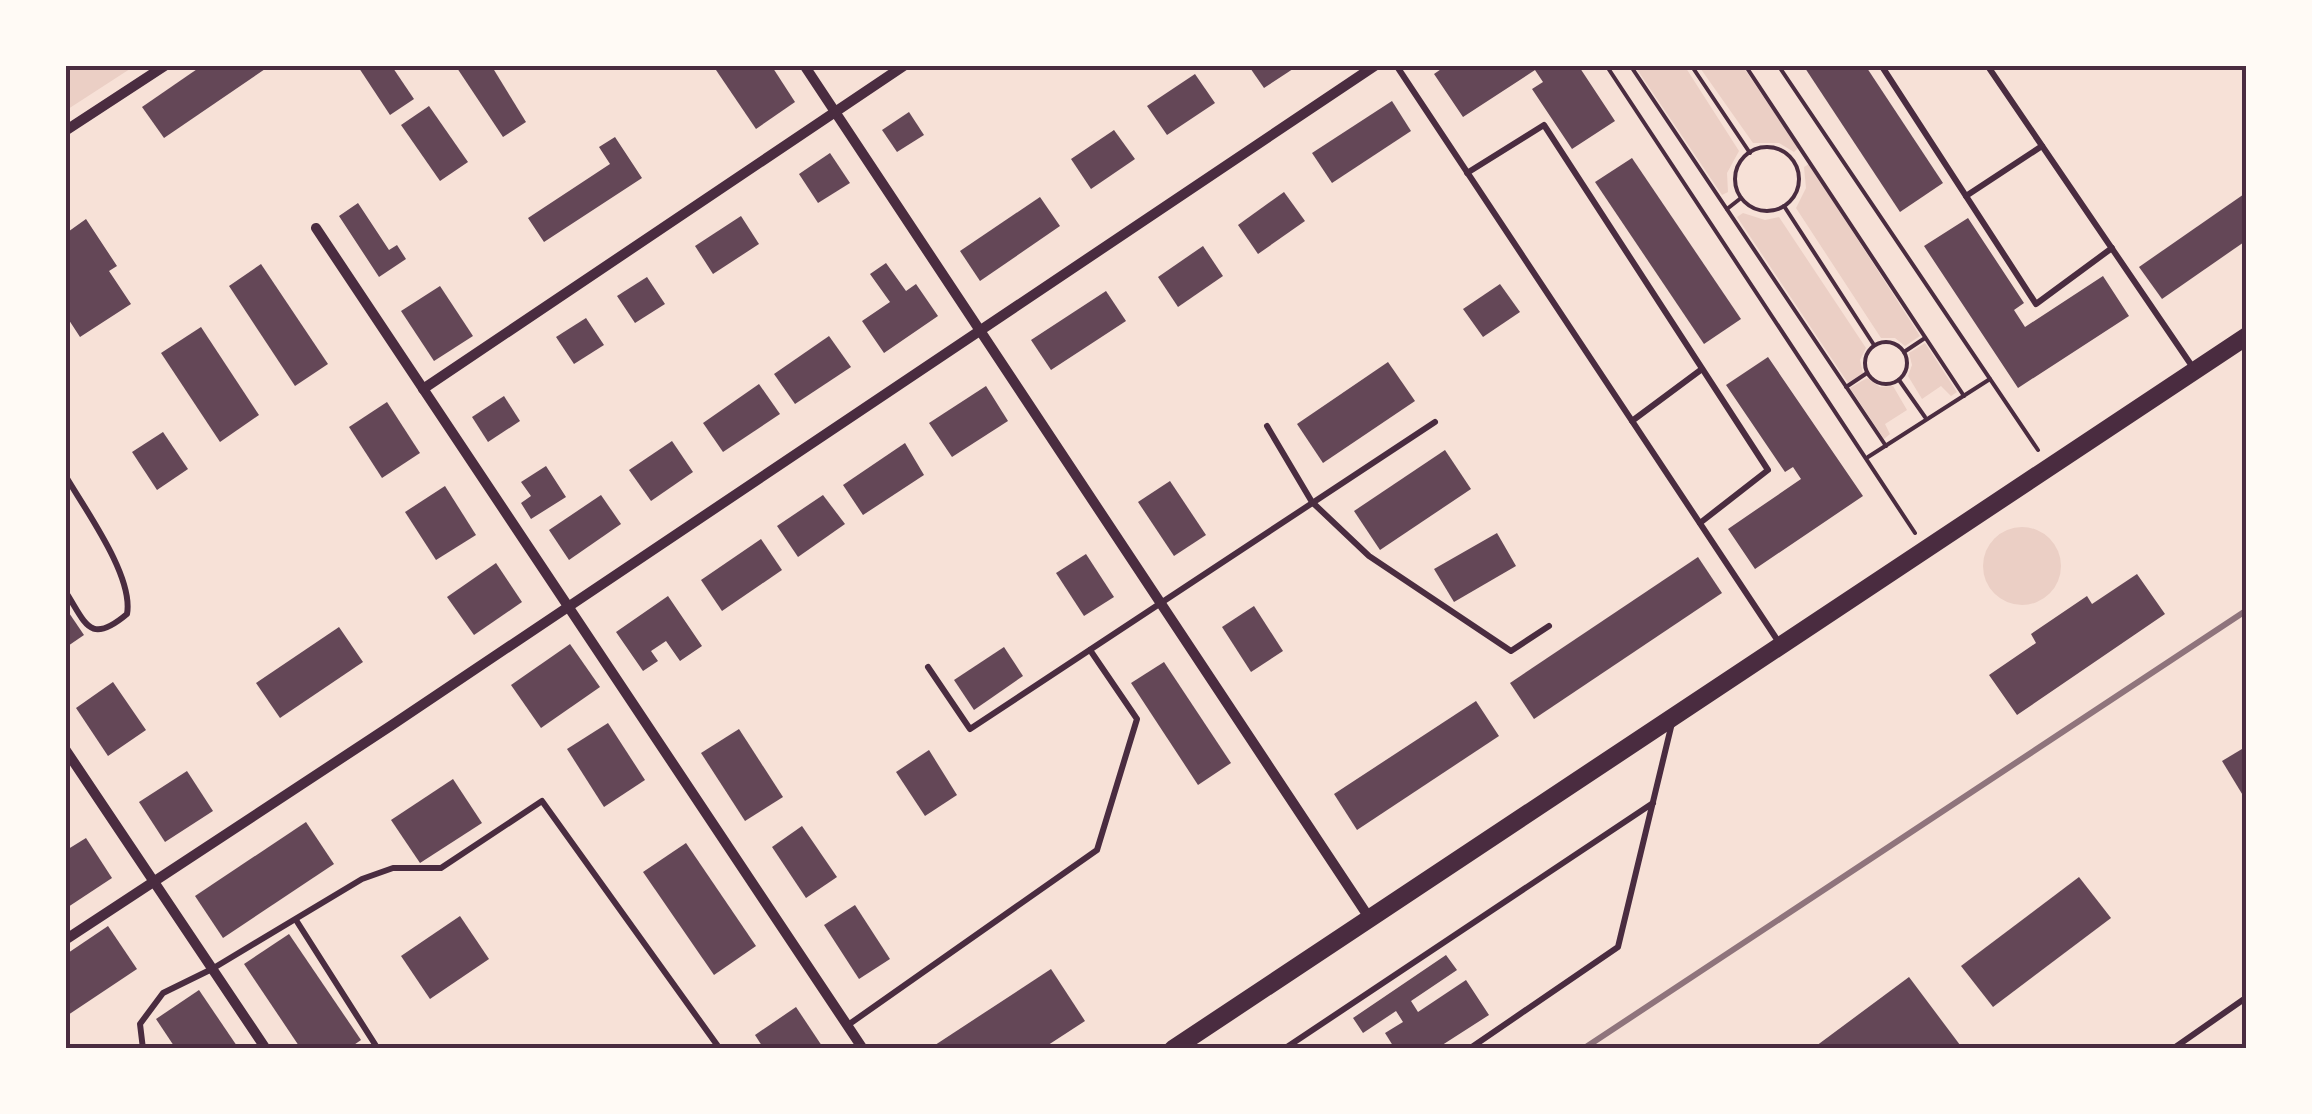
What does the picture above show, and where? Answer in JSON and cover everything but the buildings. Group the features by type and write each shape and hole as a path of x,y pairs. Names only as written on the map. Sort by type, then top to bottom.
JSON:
{"main road":[{"path":"1173,1049 2247,336"}],"street":[{"path":"65,131 166,65"},
{"path":"804,65 1370,919"},
{"path":"423,389 905,65"},
{"path":"65,940 1376,65"},
{"path":"316,228 863,1049"},
{"path":"65,749 266,1049"}],"lane":[{"path":"1396,65 1781,645"},
{"path":"1881,65 2036,304 2112,248"},
{"path":"1987,65 2195,370"},
{"path":"1467,172 1544,125 1768,470 1700,523"},
{"path":"1966,196 2042,146"},
{"path":"1632,421 1702,369"},
{"path":"928,668 970,729 1435,422"},
{"path":"1267,426 1312,502 1369,556 1512,652 1548,626"},
{"path":"65,474 121,576 127,614 108,630 96,631 88,627 65,590"},
{"path":"847,1025 1097,850 1137,719 1090,650"},
{"path":"1469,1049 1618,947 1674,718"},
{"path":"142,1049 140,1024 162,993 212,970 362,879 393,868 441,868 542,802 720,1049"},
{"path":"1284,1049 1653,803"},
{"path":"296,920 378,1049"},
{"path":"2174,1048 2247,997"}],"path":[{"path":"1606,65 1925,549"},
{"path":"1630,65 1886,446"},
{"path":"1691,65 1750,153"},
{"path":"1745,65 1964,396"},
{"path":"1778,65 2049,466"},
{"path":"1772,148 1795,165 1798,184 1784,206 1762,211 1741,198 1735,174 1750,153 1772,148"},
{"path":"1795,165 1806,158"},
{"path":"1727,208 1741,198"},
{"path":"1784,206 1874,345"},
{"path":"1904,352 1926,338"},
{"path":"1888,342 1904,352 1908,365 1899,380 1884,384 1868,373 1864,360 1874,345 1888,342"},
{"path":"1846,387 1868,373"},
{"path":"1866,458 1990,379"},
{"path":"1899,380 1926,419"}],"shaded area":[{"path":"65,65 136,65 65,111"},
{"path":"1634,65 1684,65 1739,151 1727,173 1728,192 1722,195"},
{"path":"1698,65 1742,65 1798,148 1794,152 1779,143 1753,143"},
{"path":"1809,164 1920,336 1905,346 1895,338 1881,338 1796,208 1806,188 1804,167"},
{"path":"1743,213 1765,220 1779,217 1866,348 1860,360 1863,373 1848,383 1737,217"},
{"path":"1925,343 1957,392 1951,396 1941,386 1922,399 1908,376 1912,365 1909,353"},
{"path":"1867,378 1880,387 1893,386 1907,410 1885,424 1890,434 1884,439 1850,388"},
{"path":"2022,527 2050,538 2061,566 2050,594 2022,605 1994,594 1983,566 1994,538"}],"railway":[{"path":"1583,1049 2247,610"}]}
